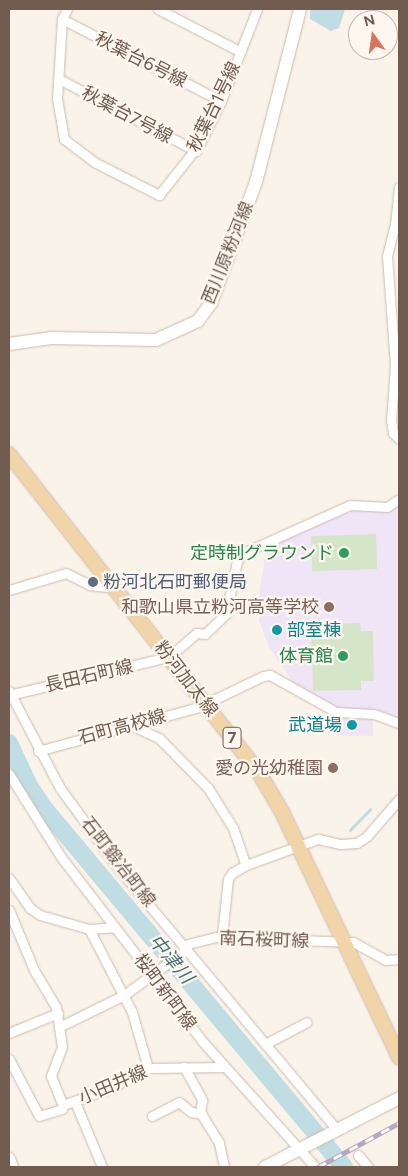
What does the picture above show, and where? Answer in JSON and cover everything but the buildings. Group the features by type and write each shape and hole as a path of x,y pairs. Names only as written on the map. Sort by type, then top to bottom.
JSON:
{"main road":[{"name":"西川原粉河線","path":"13,342 51,338 156,340 198,321 211,303 256,182 300,9"},
{"name":"粉河加太線","path":"9,454 113,588 169,657 209,702 258,771 298,846 399,1057"},
{"path":"265,1167 399,1098"},
{"path":"9,1159 12,1167"}],"street":[{"name":"秋葉台1号線","path":"67,9 62,19 57,98 64,139 96,163 159,195 196,151 221,101 257,9"},
{"path":"158,9 241,52"},
{"name":"秋葉台6号線","path":"62,19 221,101"},
{"name":"秋葉台7号線","path":"59,79 196,151"},
{"path":"399,187 395,224 387,256 395,366 391,420 393,433 399,439"},
{"path":"169,657 197,633 205,634 226,614 237,561 244,553 350,505 387,507 399,499"},
{"path":"9,590 66,573 90,584 113,588"},
{"name":"長田石町線","path":"9,693 169,657"},
{"name":"石町高校線","path":"38,751 209,702 263,676 276,678 336,712 374,714 399,723"},
{"name":"石町鍛冶町線","path":"9,693 38,751 60,788 119,868 336,1130"},
{"path":"130,725 158,738 208,788 233,828 246,865"},
{"name":"桜町新町線","path":"9,774 12,788 61,857 115,927 154,973 225,1067 302,1148 315,1167"},
{"path":"222,936 228,879 232,873 246,865 318,839 340,844 357,843 367,836 399,799"},
{"path":"9,878 23,899 40,915 89,929 115,927"},
{"path":"9,906 23,899"},
{"name":"小田井線","path":"9,910 34,970 58,1013 62,1047 51,1076 63,1105 111,1088 148,1068 225,1067"},
{"path":"89,929 124,995 148,1068"},
{"name":"南石桜町線","path":"61,1026 124,995 187,949 222,936 345,944 353,942 385,960 399,959"},
{"path":"9,1033 58,1013"},
{"path":"265,1044 307,1022"},
{"path":"9,1061 39,1116 62,1109 63,1105"},
{"path":"184,1067 202,1100 202,1114 219,1144 224,1167"},
{"path":"75,1102 102,1167"},
{"path":"152,1116 178,1102 191,1112 202,1114"},
{"path":"358,1155 368,1167"}],"shaded area":[{"name":"和歌山県立粉河高等学校","path":"399,503 399,727 373,718 373,736 331,735 332,708 296,687 268,645 259,620 259,595 265,557 271,544 355,510 392,509"}],"green space":[{"name":"定時制グラウンド","path":"376,534 377,569 312,571 311,536"},
{"name":"体育館","path":"360,623 361,631 373,631 374,681 361,681 361,690 313,691 311,624"}],"water":[{"path":"310,9 345,9 339,28 331,31 310,19"}],"waterway":[{"name":"中津川","path":"9,743 29,786 43,807 344,1167"},
{"path":"350,830 370,809"}],"railway":[{"path":"318,1167 399,1123"}],"place":[{"name":"定時制グラウンド","path":"344,553"},
{"name":"粉河北石町郵便局","path":"93,582"},
{"name":"和歌山県立粉河高等学校","path":"329,607"},
{"name":"部室棟","path":"277,630"},
{"name":"体育館","path":"343,656"},
{"name":"武道場","path":"352,725"},
{"name":"愛の光幼稚園","path":"333,768"}]}
